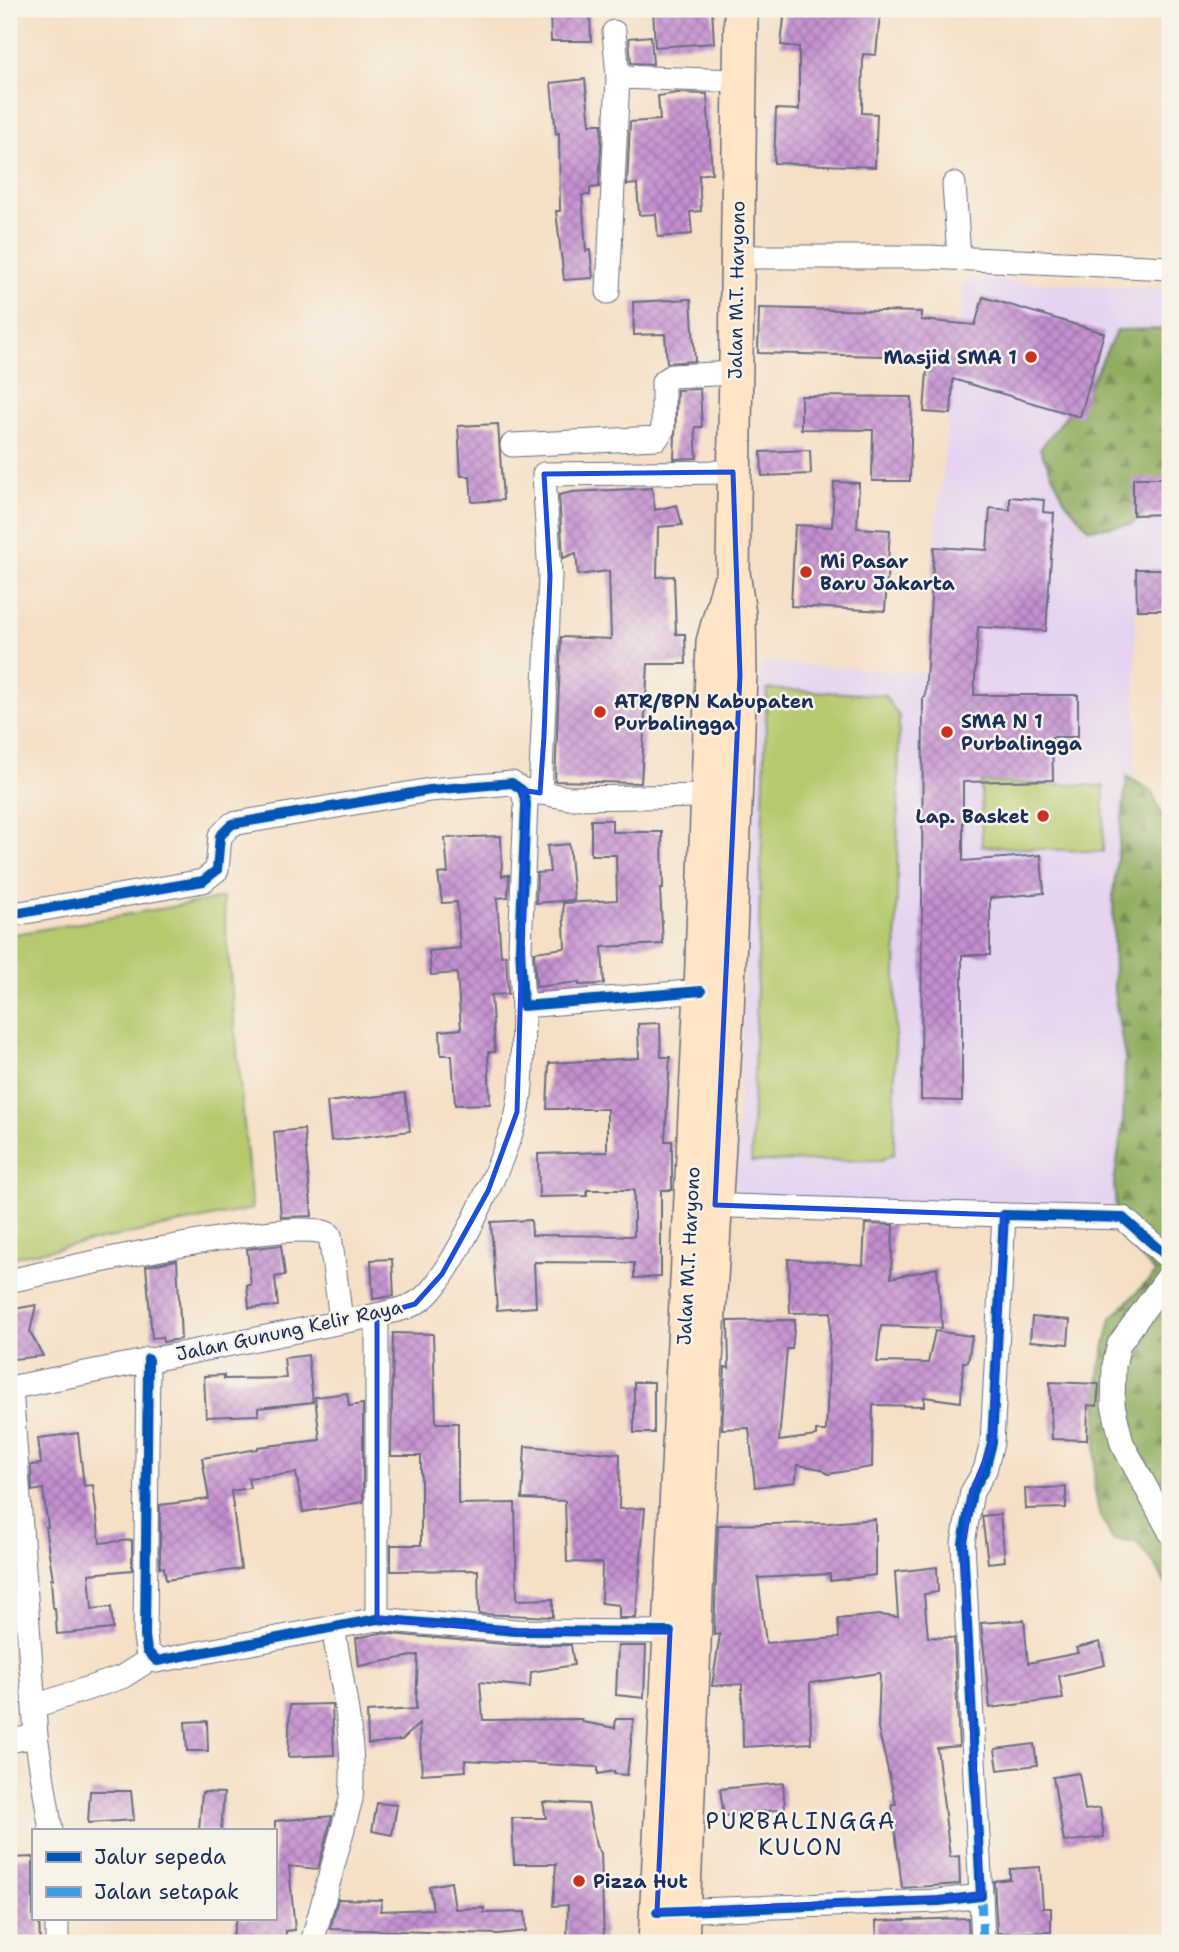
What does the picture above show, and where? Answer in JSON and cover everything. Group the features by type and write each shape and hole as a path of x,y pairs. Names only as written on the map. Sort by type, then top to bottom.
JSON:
{"main road":[{"name":"Jalan M.T. Haryono","path":"682,1943 665,1922 670,1632 703,1205 727,1013 740,675 739,615 733,572 733,472 741,9"},
{"name":"Jalan M.T. Haryono","path":"665,1922 703,1205 701,991 713,642 718,615 733,572"}],"street":[{"path":"608,292 618,77 614,32"},
{"path":"618,77 739,81"},
{"path":"954,184 959,258"},
{"path":"737,257 959,258 1170,268"},
{"path":"512,445 657,438 663,429 663,382 672,376 735,373"},
{"name":"Jalan Gunung Kelir Raya","path":"10,1388 341,1320 377,1315 403,1309 425,1297 488,1191 517,1112 523,1006 520,947 526,813 531,792 550,576 544,474 733,472"},
{"path":"9,915 203,881 216,870 218,842 222,832 232,824 442,788 512,783 531,792 569,798 709,796"},
{"path":"523,1006 701,991"},
{"path":"703,1205 1123,1218 1170,1259"},
{"path":"983,1943 963,1542 972,1492 985,1469 992,1443 1004,1214"},
{"path":"9,1281 122,1256 244,1235 317,1230 330,1235 341,1320"},
{"path":"1170,1273 1119,1344 1114,1365 1113,1405 1122,1444 1170,1532"},
{"path":"377,1315 377,1619"},
{"path":"148,1359 145,1636 152,1658"},
{"path":"10,1388 36,1736 51,1829"},
{"path":"35,1706 122,1677 152,1658 164,1661 377,1619 516,1631 670,1632"},
{"path":"312,1943 351,1799 353,1777 333,1628"},
{"path":"9,1741 36,1736"},
{"path":"665,1922 981,1896"},
{"path":"57,1920 57,1943"}],"highlighted area":[{"path":"733,472 740,675 715,1205 1004,1215 992,1443 972,1492 963,1543 981,1896 657,1912 670,1632 516,1631 377,1619 377,1315 415,1304 442,1274 488,1191 517,1112 526,813 522,790 540,793 544,736 550,576 544,474"}],"shaded area":[{"name":"SMA N 1 Purbalingga","path":"964,279 1170,289 1170,569 1136,569 1134,1206 734,1201 761,662 927,673 934,547"}],"green space":[{"path":"1117,330 1170,331 1170,490 1132,524 1089,529 1065,501 1040,449 1089,386"},
{"path":"767,689 884,695 899,716 894,1154 881,1160 751,1162"},
{"path":"1127,776 1152,791 1170,835 1170,1592 1157,1568 1136,1542 1113,1540 1099,1514 1094,1484 1099,1373 1111,1318 1156,1273 1118,1234 1114,1183 1123,1121 1125,1058 1114,993 1113,894"},
{"name":"Lap. Basket","path":"981,782 1104,786 1103,852 982,846"},
{"path":"223,898 252,1209 9,1258 9,935"}],"building":[{"path":"653,9 712,9 714,43 655,47"},
{"path":"785,9 880,14 876,55 863,54 862,113 877,114 875,167 774,163 776,109 799,110 799,47 781,45"},
{"path":"550,10 590,10 591,41 551,41"},
{"path":"651,36 653,64 631,63 629,38"},
{"path":"585,79 590,124 602,124 599,187 590,188 590,195 582,195 586,251 590,250 593,278 564,280 556,211 560,211 559,133 556,134 551,83"},
{"path":"677,93 707,94 712,173 699,175 701,211 690,212 692,234 658,237 656,214 639,215 637,184 627,185 630,122 660,120 658,96"},
{"path":"983,297 1104,333 1080,417 953,379 951,414 924,412 928,357 758,353 759,308 921,312 921,320 975,325"},
{"path":"691,299 695,361 667,363 665,334 634,335 633,302"},
{"path":"700,389 702,427 695,427 697,458 674,459 677,390"},
{"path":"801,396 912,397 910,481 872,481 873,430 801,429"},
{"path":"498,424 503,500 472,502 470,476 461,476 458,426"},
{"path":"810,450 811,474 762,476 761,452"},
{"path":"1133,478 1170,478 1170,514 1133,515"},
{"path":"834,482 859,483 857,528 890,530 885,611 791,606 795,525 832,527"},
{"path":"652,488 655,510 677,505 682,525 658,527 657,577 674,576 676,634 685,634 686,664 648,664 641,783 555,781 561,637 611,639 609,571 578,575 576,553 563,558 559,495"},
{"path":"1010,497 1044,500 1043,512 1054,513 1046,631 978,627 974,695 1078,695 1078,737 1052,737 1053,780 963,782 963,861 1041,855 1044,893 990,898 990,955 962,955 962,1101 921,1100 923,697 934,547 987,550 990,508 1010,510"},
{"path":"1136,569 1170,569 1170,610 1137,610"},
{"path":"591,820 612,820 612,832 662,832 663,889 660,889 663,944 602,947 604,984 579,985 579,982 536,987 534,952 565,948 563,903 617,900 616,855 591,855"},
{"path":"501,836 502,876 509,875 508,897 497,898 501,956 506,955 508,994 491,995 495,1052 488,1052 490,1104 455,1105 452,1055 441,1055 440,1031 461,1029 457,973 431,975 429,951 460,948 457,902 442,903 438,874 448,873 445,838"},
{"path":"569,844 574,900 536,903 537,873 550,872 547,846"},
{"path":"660,1023 661,1057 670,1057 665,1141 672,1141 672,1190 661,1190 661,1277 634,1278 634,1263 534,1262 536,1307 497,1310 491,1222 531,1220 532,1235 634,1236 634,1190 587,1190 587,1196 539,1197 538,1154 607,1152 607,1109 547,1109 549,1063 639,1058 638,1024"},
{"path":"405,1093 410,1131 331,1141 327,1102"},
{"path":"304,1129 312,1216 281,1217 274,1132"},
{"path":"865,1224 893,1225 891,1278 937,1268 942,1328 881,1326 877,1362 928,1363 935,1331 972,1336 968,1362 963,1362 961,1402 924,1397 924,1406 873,1405 872,1467 828,1474 821,1469 798,1465 795,1482 755,1487 749,1428 722,1429 725,1367 729,1368 728,1321 795,1320 792,1349 787,1349 779,1441 816,1436 816,1431 826,1431 831,1312 790,1313 788,1259 863,1265"},
{"path":"281,1245 285,1275 275,1277 278,1306 249,1308 247,1285 251,1285 247,1249"},
{"path":"392,1259 394,1296 373,1299 371,1260"},
{"path":"177,1260 181,1339 163,1342 162,1337 152,1338 146,1266"},
{"path":"36,1305 30,1332 43,1356 14,1359 9,1349 9,1310"},
{"path":"1032,1317 1070,1320 1068,1344 1030,1341"},
{"path":"393,1333 433,1334 436,1423 458,1423 458,1504 515,1503 517,1600 553,1599 553,1617 479,1614 478,1570 391,1571 391,1545 421,1545 421,1456 391,1456"},
{"path":"308,1355 313,1402 258,1408 258,1415 206,1417 204,1376 224,1375 224,1379 286,1378 284,1358"},
{"path":"634,1382 654,1382 654,1433 634,1433"},
{"path":"1050,1382 1099,1384 1097,1406 1088,1405 1087,1440 1052,1439"},
{"path":"347,1393 349,1406 363,1404 363,1502 303,1512 296,1473 248,1478 250,1488 231,1491 241,1569 166,1580 164,1567 160,1568 160,1505 209,1499 202,1458 258,1447 320,1440 315,1397"},
{"path":"78,1433 84,1486 93,1485 100,1543 132,1540 132,1570 89,1574 92,1609 111,1607 113,1629 57,1634 43,1489 32,1491 31,1465 41,1464 38,1438"},
{"path":"525,1446 620,1454 619,1509 645,1508 636,1618 619,1618 619,1605 601,1603 602,1563 567,1562 565,1501 522,1499"},
{"path":"1066,1487 1066,1508 1026,1509 1025,1489"},
{"path":"1000,1514 1005,1561 988,1563 982,1516"},
{"path":"875,1519 875,1575 830,1581 830,1574 758,1578 766,1643 839,1638 838,1619 880,1615 898,1617 895,1572 937,1567 938,1592 924,1594 928,1637 954,1638 959,1746 937,1748 950,1857 959,1856 960,1884 902,1888 892,1804 896,1804 878,1728 880,1673 810,1683 811,1743 743,1747 742,1684 712,1686 720,1634 714,1635 718,1525 829,1523"},
{"path":"1024,1620 1028,1663 1078,1653 1076,1648 1100,1642 1105,1665 1059,1676 1063,1699 990,1708 981,1623"},
{"path":"380,1633 515,1645 571,1645 574,1665 531,1672 530,1687 480,1682 483,1720 582,1719 582,1722 615,1728 616,1719 634,1719 627,1775 614,1774 614,1771 598,1774 598,1767 465,1760 466,1771 422,1774 419,1724 402,1740 368,1744 367,1712 416,1709 418,1655 359,1666 356,1638"},
{"path":"618,1646 646,1646 644,1698 616,1695"},
{"path":"332,1704 334,1755 288,1757 290,1705"},
{"path":"207,1721 208,1751 187,1751 185,1722"},
{"path":"1034,1744 1037,1765 998,1770 995,1749"},
{"path":"1079,1773 1085,1810 1100,1808 1104,1837 1064,1842 1053,1777"},
{"path":"783,1783 785,1809 724,1816 720,1789"},
{"path":"90,1791 131,1791 134,1820 88,1823"},
{"path":"202,1792 224,1793 221,1829 199,1829"},
{"path":"543,1802 588,1804 596,1846 601,1853 604,1940 567,1939 568,1905 553,1906 556,1864 514,1864 512,1818 546,1818"},
{"path":"377,1803 397,1805 392,1835 372,1831"},
{"path":"332,1816 318,1869 289,1866 295,1930 286,1931 285,1943 231,1943 236,1920 276,1920 275,1821"},
{"path":"32,1857 32,1920 39,1920 40,1943 9,1943 9,1858"},
{"path":"1040,1867 1043,1908 1051,1908 1051,1932 997,1933 994,1881 1010,1879 1010,1869"},
{"path":"451,1882 455,1909 484,1908 484,1913 525,1912 526,1931 498,1934 330,1929 338,1899 382,1900 380,1911 433,1909 429,1886"},
{"path":"968,1918 969,1943 877,1943 876,1921"}],"marked path":[{"path":"981,1896 983,1943"}],"cycle path":[{"path":"9,915 203,881 217,870 220,836 232,824 430,790 512,783 522,790 526,803 520,947 523,1006 701,991"},
{"path":"657,1912 939,1901 981,1896 963,1543 972,1492 985,1470 992,1443 1004,1215 1123,1218 1170,1259"},
{"path":"148,1359 145,1636 147,1651 157,1661 377,1619 516,1631 670,1632"}],"place":[{"name":"Masjid SMA 1","path":"1031,357"},
{"name":"Mi Pasar Baru Jakarta","path":"806,572"},
{"name":"ATR/BPN Kabupaten Purbalingga","path":"600,712"},
{"name":"SMA N 1 Purbalingga","path":"947,732"},
{"name":"Lap. Basket","path":"1043,816"},
{"name":"Pizza Hut","path":"579,1881"}],"district":[{"name":"PURBALINGGA KULON","path":"801,1834"}]}
